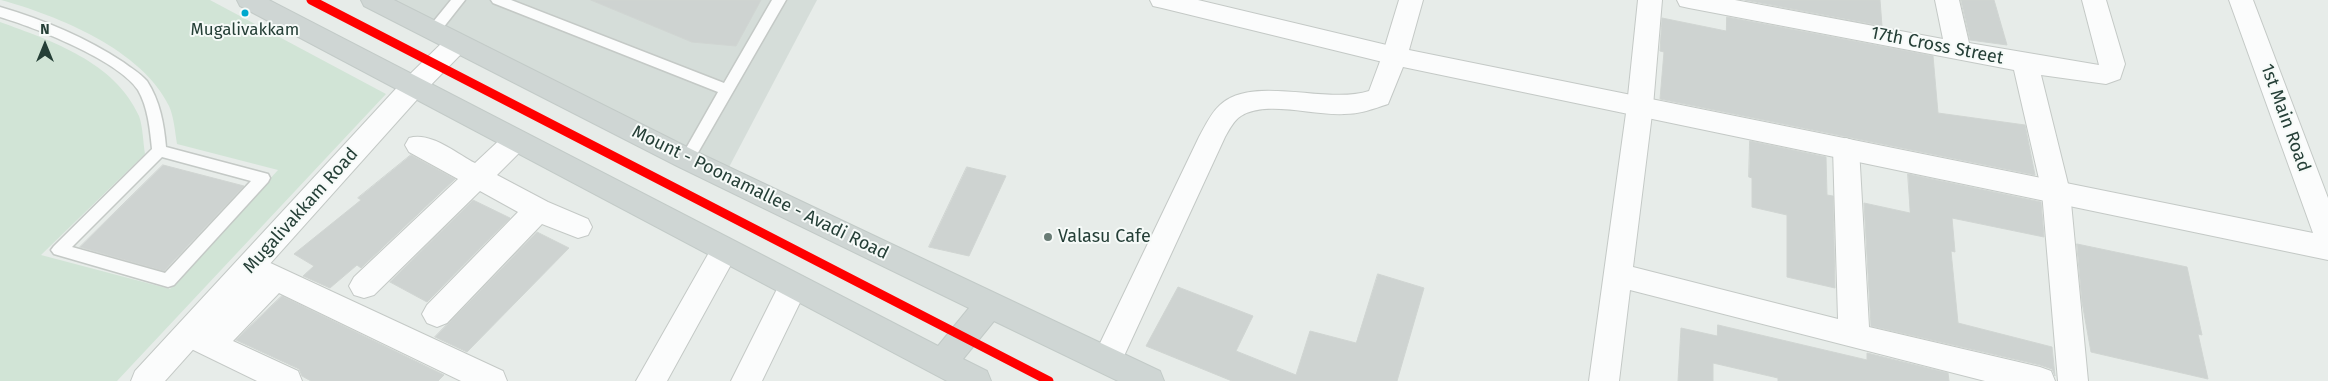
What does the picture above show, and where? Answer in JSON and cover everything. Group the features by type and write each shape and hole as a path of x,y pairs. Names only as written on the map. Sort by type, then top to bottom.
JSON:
{"main road":[{"path":"249,0 413,88 976,381"},
{"name":"Mount - Poonamallee - Avadi Road","path":"374,0 687,159 1149,381"},
{"path":"942,363 990,304"}],"street":[{"path":"1162,0 1395,56 2328,248"},
{"path":"1107,360 1212,137 1223,119 1231,110 1242,105 1264,101 1355,105 1372,101 1379,97 1395,56 1412,0"},
{"path":"1604,381 1640,106 1650,0"},
{"name":"17th Cross Street","path":"1689,0 2096,75 2106,75 2111,72 2112,64 2094,0"},
{"path":"1948,0 1958,49"},
{"name":"1st Main Road","path":"2242,0 2328,236"},
{"name":"Mugalivakkam Road","path":"200,339 263,272 413,88 446,37"},
{"path":"2025,62 2056,192 2073,381"},
{"path":"364,286 515,141"},
{"path":"418,145 538,210 578,227"},
{"path":"1846,148 1854,336"},
{"path":"438,314 538,210"},
{"path":"651,381 725,250"},
{"path":"263,272 492,381"},
{"path":"1618,275 1854,336 2040,381"},
{"path":"746,381 793,286"},
{"path":"146,381 200,339 288,381"}],"lane":[{"path":"446,37 458,0"},
{"path":"498,0 728,90"},
{"path":"687,159 780,0"},
{"path":"0,12 29,20 67,37 112,62 137,79 149,101 156,123 159,152"},
{"path":"159,152 263,178 168,280 59,250 126,184 159,152"}],"shaded area":[{"path":"389,0 817,0 728,169"}],"green space":[{"path":"1,0 210,0 386,94 117,381 0,381 0,22 61,46 98,68 114,81 128,97 139,116 141,125 145,154 41,255 170,289 278,170 177,144 169,106 156,86 140,68 97,38 73,26 48,15"}],"building":[{"path":"591,0 761,0 736,46 692,42"},
{"path":"1745,0 1880,0 1882,26"},
{"path":"1961,0 1994,0 2007,45 1970,40"},
{"path":"1727,17 1933,56 1938,113 2025,125 2035,175 1660,99 1664,52 1660,51 1662,18 1726,31"},
{"path":"1750,141 1826,157 1827,195 1833,196 1835,288 1787,277 1787,215 1752,207 1752,178 1749,177"},
{"path":"411,155 455,179 361,268 357,265 330,288 303,276 314,266 294,254 361,200 358,198"},
{"path":"163,165 244,186 164,271 80,247"},
{"path":"967,167 1006,176 969,256 929,247"},
{"path":"1908,174 2041,202 2044,237 1952,218 1955,252 1951,251 1958,323 2052,347 2055,376 2052,369 2040,365 1871,326 1864,203 1910,213"},
{"path":"473,200 510,218 427,302 390,282"},
{"path":"537,232 569,248 467,352 435,337"},
{"path":"2077,244 2187,267 2202,335 2198,334 2208,379 2091,352 2082,302"},
{"path":"1378,274 1424,288 1397,381 1232,381 1146,346 1178,287 1253,316 1236,351 1296,375 1310,331 1356,343"},
{"path":"282,296 444,375 438,381 311,381 302,376 299,369 236,340"},
{"path":"1718,325 1867,360 1867,353 1948,373 1949,381 1778,381 1778,378 1713,363 1713,381 1678,381 1681,328 1717,336"}],"transit line":[{"path":"311,0 1049,381"}],"place":[{"name":"Mugalivakkam","path":"245,13"},
{"name":"Valasu Cafe","path":"1048,237"}]}
